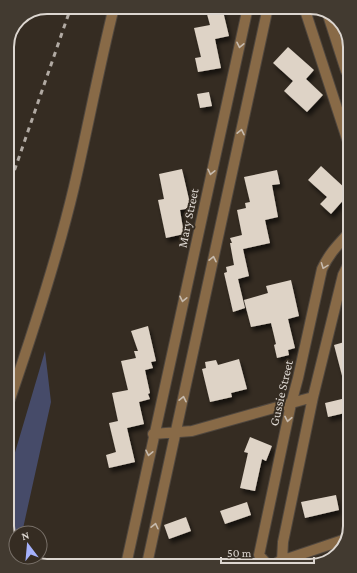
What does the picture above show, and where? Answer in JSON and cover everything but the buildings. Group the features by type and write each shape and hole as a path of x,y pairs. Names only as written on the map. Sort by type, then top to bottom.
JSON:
{"street":[{"path":"14,387 64,227 112,14"},
{"name":"Mary Street","path":"127,559 153,434 246,14"},
{"path":"148,559 266,14"},
{"path":"306,14 343,127"},
{"path":"330,22 343,61"},
{"name":"Gussie Street","path":"262,559 259,555 291,404 322,269 332,250 343,240"},
{"path":"280,559 308,430 313,397 343,275"},
{"path":"153,434 192,431 313,397"},
{"path":"288,559 340,541"}],"shaded area":[{"path":"45,351 51,402 24,525 14,525 14,456"}],"railway":[{"path":"14,172 69,14"}]}
